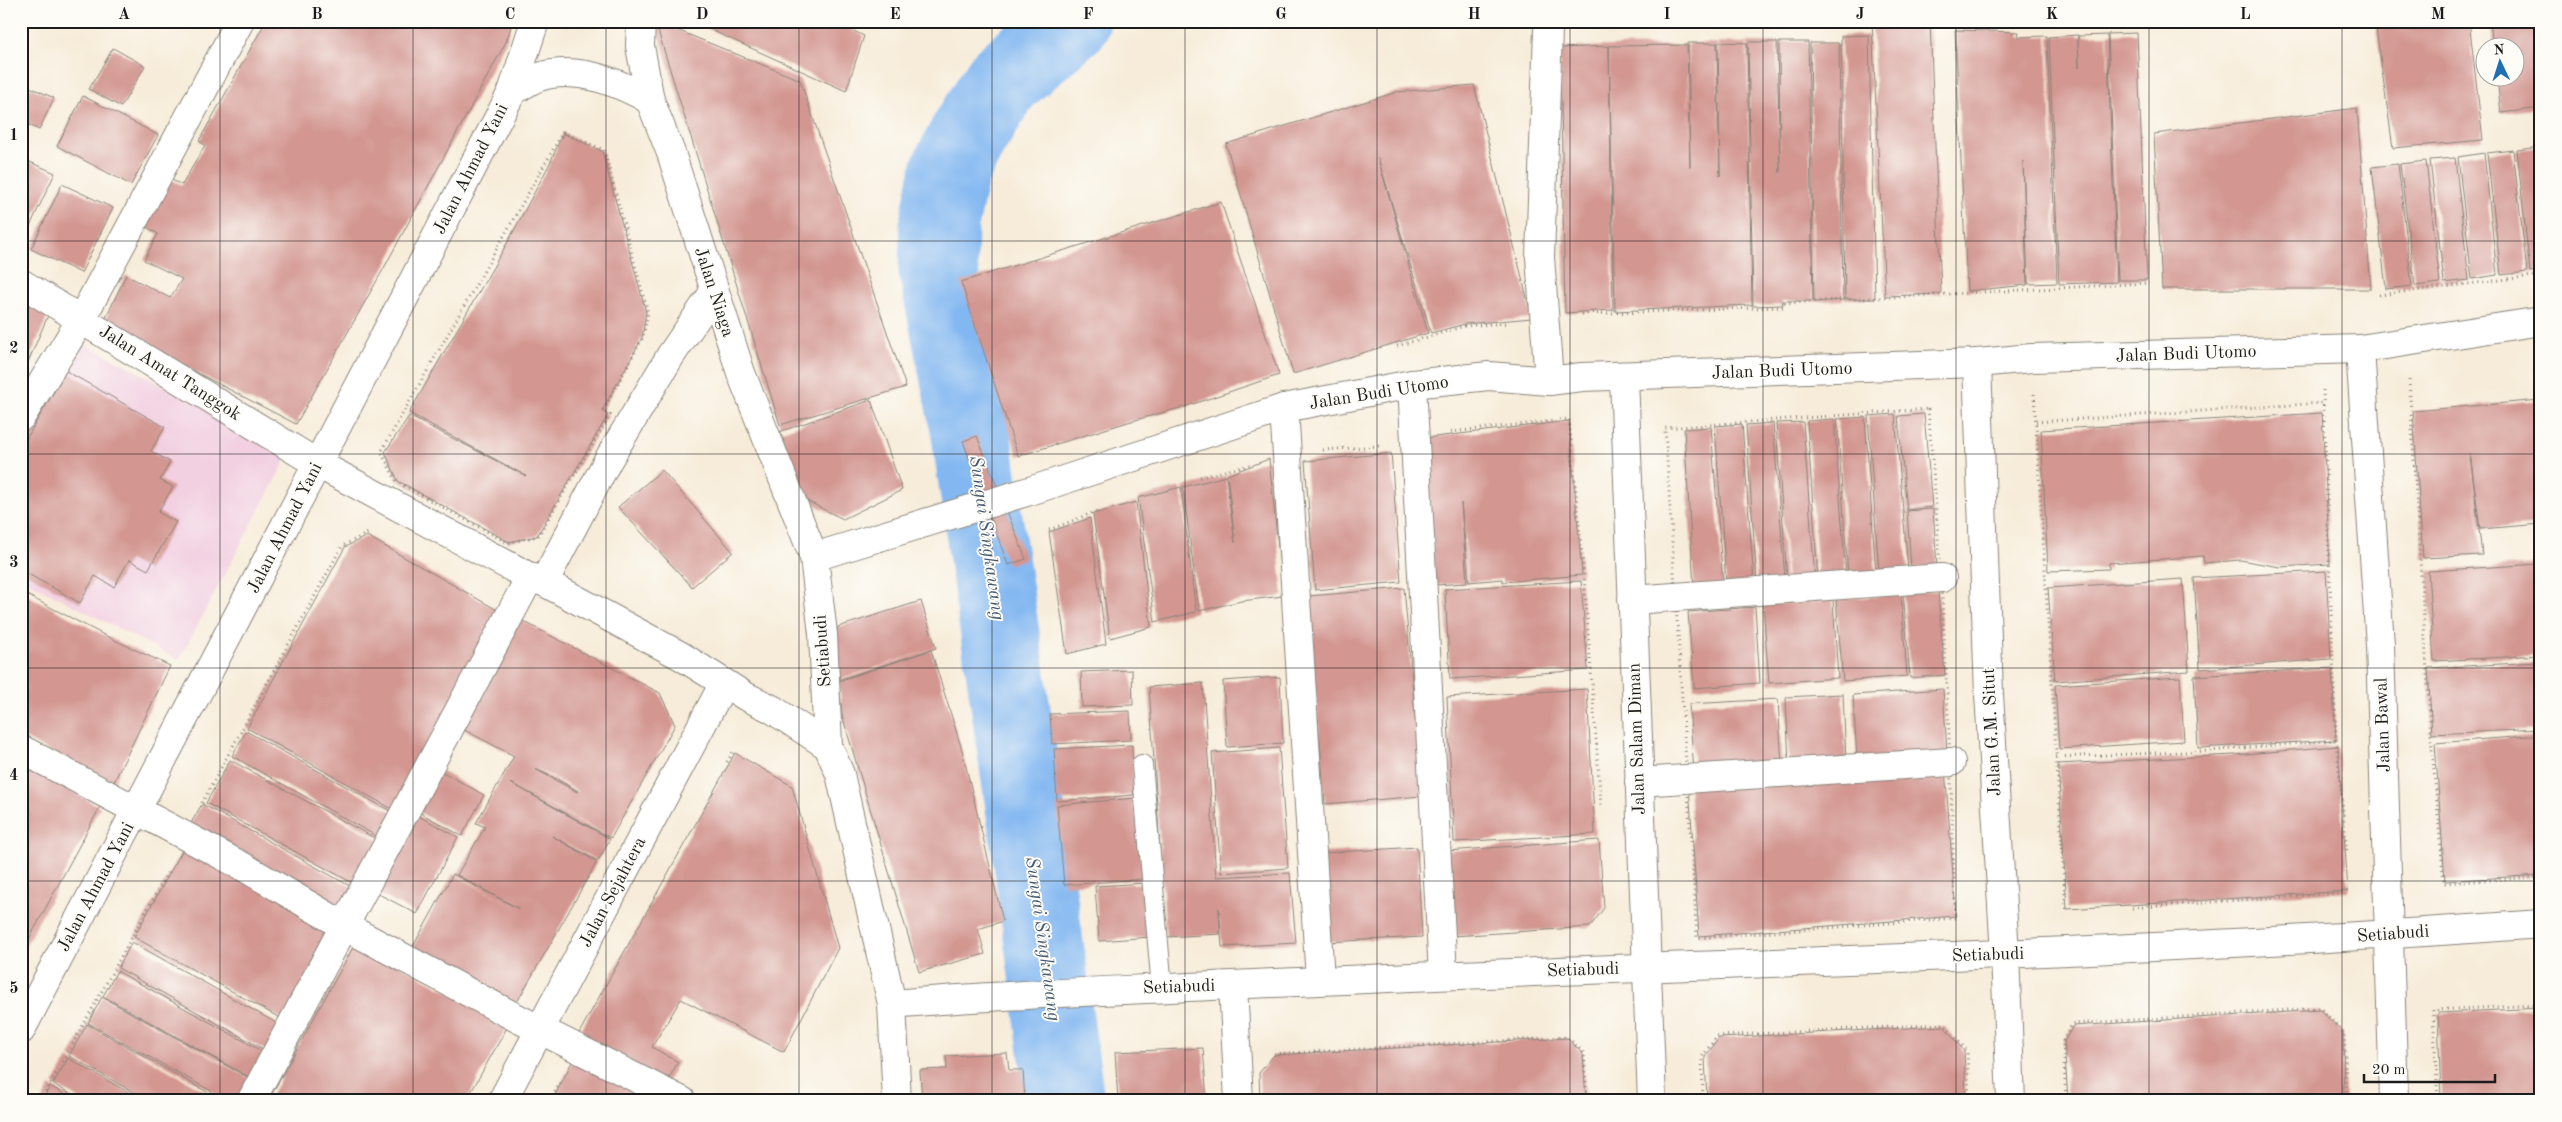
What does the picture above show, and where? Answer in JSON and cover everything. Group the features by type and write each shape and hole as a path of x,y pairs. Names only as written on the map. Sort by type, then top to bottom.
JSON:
{"street":[{"path":"21,417 82,318 240,21"},
{"name":"Jalan Ahmad Yani","path":"21,1030 512,92 535,21"},
{"name":"Jalan Niaga","path":"641,21 640,46 650,100 671,154 741,373 814,557"},
{"path":"1549,381 1540,257 1548,30 1551,21"},
{"path":"512,92 539,77 574,73 620,84 650,100"},
{"name":"Jalan Amat Tanggok","path":"21,283 82,318 318,464 681,656 724,684"},
{"path":"251,1101 537,579 671,355 714,292"},
{"name":"Jalan Budi Utomo","path":"814,557 1036,489 1284,408 1412,384 1489,376 1549,381 1582,377 1977,363 2032,358 2360,349 2541,321"},
{"name":"Jalan Bawal","path":"2360,349 2380,645 2394,1101"},
{"name":"Jalan G.M. Situt","path":"1977,363 1990,694 2006,954 2011,1101"},
{"name":"Jalan Salam Diman","path":"1624,377 1652,1101"},
{"path":"1412,384 1442,975"},
{"path":"1284,408 1320,980"},
{"name":"Setiabudi","path":"814,557 823,634 828,746 840,774 892,1004 1130,988 2006,954 2388,935 2541,924"},
{"path":"1632,600 1677,599 1942,578"},
{"path":"724,684 772,708 828,746"},
{"name":"Jalan Sejahtera","path":"502,1101 724,684"},
{"path":"21,749 137,809 242,866 346,927 539,1030 682,1101"},
{"path":"1639,782 1951,762"},
{"path":"1233,985 1239,1101"},
{"path":"892,1004 897,1101"}],"lane":[{"path":"1142,765 1162,988"}],"path":[{"path":"563,132 604,150 648,313 643,338 603,411 610,415 538,536 508,544 397,482 381,452 563,132"},
{"path":"2379,296 2541,275"},
{"path":"1574,315 1783,306 1785,304 2149,283"},
{"path":"2406,342 2431,737 2444,883 2541,877"},
{"path":"2325,349 2322,404 2336,740 2347,863"},
{"path":"2032,358 2064,913 2074,912"},
{"path":"2036,422 2322,404"},
{"path":"1928,409 1942,578 1951,762 1955,918 1696,938 1677,599 1665,428 1928,409"},
{"path":"1449,432 1569,419 1584,578 1601,812"},
{"path":"1322,450 1381,446"},
{"path":"1192,479 1256,463"},
{"path":"1049,530 1100,510"},
{"path":"201,804 342,546 369,533"},
{"path":"2056,757 2209,751 2336,740"},
{"path":"41,1101 170,867"},
{"path":"2123,909 2350,892 2349,882"},
{"path":"2438,1101 2433,1010 2541,1005"},
{"path":"2066,1101 2063,1041 2072,1024 2320,1008 2344,1032 2347,1101"},
{"path":"1703,1101 1702,1057 1717,1036 1944,1024 1967,1051 1968,1101"},
{"path":"1268,1060 1273,1054 1567,1037 1584,1053 1587,1101"}],"shaded area":[{"path":"74,338 290,452 179,660 21,578 21,436"}],"building":[{"path":"266,21 511,21 506,42 384,268 296,424 103,324 126,275 170,298 182,279 144,260 158,234 143,225 168,178 182,185 205,145 199,141"},
{"path":"655,21 800,80 906,387 780,425"},
{"path":"691,21 834,21 864,36 846,91"},
{"path":"1872,21 1930,21 1941,294 1885,296"},
{"path":"2375,21 2469,21 2474,64 2474,88 2477,88 2483,140 2393,148"},
{"path":"2490,21 2541,21 2541,108 2501,113 2498,88 2524,88 2524,38 2492,38"},
{"path":"1955,30 2019,32 2018,37 2047,36 2057,283 2028,284 2023,161 2027,285 1967,291"},
{"path":"2137,33 2147,280 2118,280 2108,34"},
{"path":"1869,35 1875,299 1845,299 1841,36"},
{"path":"2107,35 2117,282 2059,284 2049,37"},
{"path":"1718,42 1747,43 1752,305 1615,311 1609,46 1687,45 1690,167 1688,43 1717,43 1720,176"},
{"path":"1748,42 1777,42 1780,173 1779,42 1808,42 1813,301 1782,301 1783,305 1753,306"},
{"path":"1810,43 1839,43 1843,300 1814,302"},
{"path":"1609,46 1613,310 1565,313 1560,48"},
{"path":"113,48 145,66 121,107 89,89"},
{"path":"21,83 54,98 39,130 21,121"},
{"path":"1474,85 1532,318 1465,324 1431,333 1378,158 1428,333 1293,374 1226,144 1397,92"},
{"path":"83,96 158,135 131,185 57,146"},
{"path":"2357,108 2371,289 2162,289 2154,134"},
{"path":"563,133 602,151 646,312 642,338 602,411 608,415 537,536 509,542 398,481 385,452 409,416 526,476 409,413 510,238 549,165"},
{"path":"2541,147 2541,271 2530,272 2517,150"},
{"path":"2513,150 2527,272 2501,275 2487,153"},
{"path":"2484,153 2497,275 2472,279 2458,157"},
{"path":"21,158 55,173 21,245"},
{"path":"2455,158 2469,280 2444,283 2430,160"},
{"path":"2426,161 2440,283 2415,286 2400,164"},
{"path":"2398,164 2412,286 2386,289 2372,167"},
{"path":"62,184 113,208 81,273 31,249"},
{"path":"1221,202 1279,375 1184,407 1018,456 961,282"},
{"path":"21,298 49,313 25,369 21,367"},
{"path":"66,371 165,427 151,451 170,462 160,480 173,487 158,512 176,522 148,570 129,560 114,587 95,576 80,603 21,570 21,448"},
{"path":"871,400 902,490 843,519 807,501 779,432"},
{"path":"2541,400 2541,524 2480,529 2470,453 2482,555 2423,558 2413,411"},
{"path":"2322,413 2330,564 2280,567 2240,560 2204,563 2203,556 2109,563 2109,569 2048,571 2041,430"},
{"path":"1895,414 1908,571 1879,574 1868,416"},
{"path":"1924,414 1932,507 1907,510 1898,416"},
{"path":"1865,417 1876,574 1848,576 1837,419"},
{"path":"1834,419 1846,577 1818,579 1807,421"},
{"path":"1569,421 1582,575 1503,582 1503,579 1469,582 1461,503 1467,583 1435,585 1426,438"},
{"path":"1803,422 1815,579 1787,581 1776,423"},
{"path":"1773,423 1785,580 1757,583 1746,425"},
{"path":"1742,424 1754,582 1726,584 1715,426"},
{"path":"1711,427 1723,584 1694,587 1684,429"},
{"path":"977,436 1026,559 1008,565 963,441"},
{"path":"1391,453 1401,582 1315,590 1305,461"},
{"path":"1269,459 1283,596 1241,601 1199,611 1183,487 1226,476 1235,543 1227,475"},
{"path":"662,470 733,552 692,587 618,507"},
{"path":"1181,487 1196,612 1155,622 1138,498"},
{"path":"1136,502 1151,627 1110,638 1093,514"},
{"path":"1933,509 1937,567 1911,568 1907,511"},
{"path":"1090,518 1106,644 1067,654 1049,532"},
{"path":"367,536 506,615 401,814 247,728 345,547"},
{"path":"2541,564 2541,655 2434,661 2428,571"},
{"path":"2326,571 2331,659 2200,669 2194,578"},
{"path":"2183,579 2189,671 2055,681 2048,588"},
{"path":"1581,581 1588,670 1450,679 1445,589"},
{"path":"1404,588 1422,796 1325,804 1308,596"},
{"path":"1938,591 1945,675 1910,678 1903,593"},
{"path":"21,592 102,634 170,666 112,786 21,736"},
{"path":"1901,595 1907,676 1843,681 1836,599"},
{"path":"1833,600 1838,678 1769,683 1763,605"},
{"path":"921,601 936,648 838,680 834,654 838,627"},
{"path":"1755,607 1760,683 1694,688 1688,612"},
{"path":"515,617 660,693 675,725 611,838 511,783 610,839 598,861 552,836 597,862 513,1009 410,952 453,874 519,909 457,875 485,827 476,823 514,756 455,725","holes":["535,769 551,776 578,791"]},
{"path":"931,650 962,750 1003,921 978,929 985,954 919,972 842,715 839,681"},
{"path":"2538,662 2541,729 2432,734 2428,668"},
{"path":"2332,668 2336,740 2198,748 2194,676"},
{"path":"1132,670 1133,705 1082,707 1081,672"},
{"path":"1280,677 1283,743 1227,747 1223,681"},
{"path":"2180,677 2184,741 2059,749 2055,685"},
{"path":"1203,683 1216,877 1290,873 1296,943 1222,947 1219,908 1220,934 1166,937 1149,687"},
{"path":"1587,689 1595,834 1454,842 1447,697"},
{"path":"1943,689 1947,753 1857,759 1853,695"},
{"path":"1843,694 1846,762 1789,765 1786,697"},
{"path":"1778,699 1782,766 1694,772 1689,704"},
{"path":"1130,711 1131,740 1052,744 1050,714"},
{"path":"246,731 401,817 387,842 232,756"},
{"path":"2541,735 2541,875 2445,881 2435,743"},
{"path":"1132,745 1134,795 1057,801 1054,749"},
{"path":"2338,746 2348,891 2067,909 2058,764 2234,755"},
{"path":"1279,748 1288,868 1221,873 1212,753"},
{"path":"735,753 792,786 838,948 784,1052 681,999 652,1047 678,1062 666,1084 578,1035"},
{"path":"230,760 384,843 360,887 206,803"},
{"path":"21,763 100,807 21,954"},
{"path":"1945,768 1956,916 1699,936 1689,785"},
{"path":"439,770 484,795 462,836 417,811"},
{"path":"1136,798 1143,879 1064,885 1057,805"},
{"path":"202,804 357,890 343,915 187,830"},
{"path":"415,814 458,837 417,914 373,891"},
{"path":"1599,840 1604,908 1590,927 1453,936 1447,851"},
{"path":"187,842 341,928 289,1023 134,937"},
{"path":"1417,847 1422,937 1327,942 1322,853"},
{"path":"1146,883 1150,937 1099,941 1095,886"},
{"path":"132,942 287,1029 272,1054 118,968"},
{"path":"356,942 509,1024 466,1101 268,1101"},
{"path":"117,971 273,1057 258,1082 103,996"},
{"path":"102,997 258,1083 248,1101 229,1101 88,1023"},
{"path":"2541,1008 2541,1101 2441,1101 2438,1013"},
{"path":"2320,1010 2343,1032 2344,1101 2068,1101 2064,1041 2073,1026"},
{"path":"87,1024 223,1101 149,1101 69,1056"},
{"path":"1944,1026 1964,1051 1966,1101 1707,1101 1705,1057 1719,1038"},
{"path":"1567,1038 1583,1054 1586,1101 1260,1101 1259,1073 1274,1055"},
{"path":"1203,1048 1207,1101 1118,1101 1115,1052"},
{"path":"1007,1053 1009,1070 1023,1070 1025,1101 922,1101 920,1070 947,1069 946,1056"},
{"path":"575,1056 664,1101 552,1101"},
{"path":"68,1058 144,1101 83,1101 53,1084"},
{"path":"50,1086 77,1101 42,1101"}],"waterway":[{"name":"Sungai Singkawang","path":"1065,1101 1034,869 971,434 938,269 939,224 950,171 969,134 1003,80 1071,21"}]}
